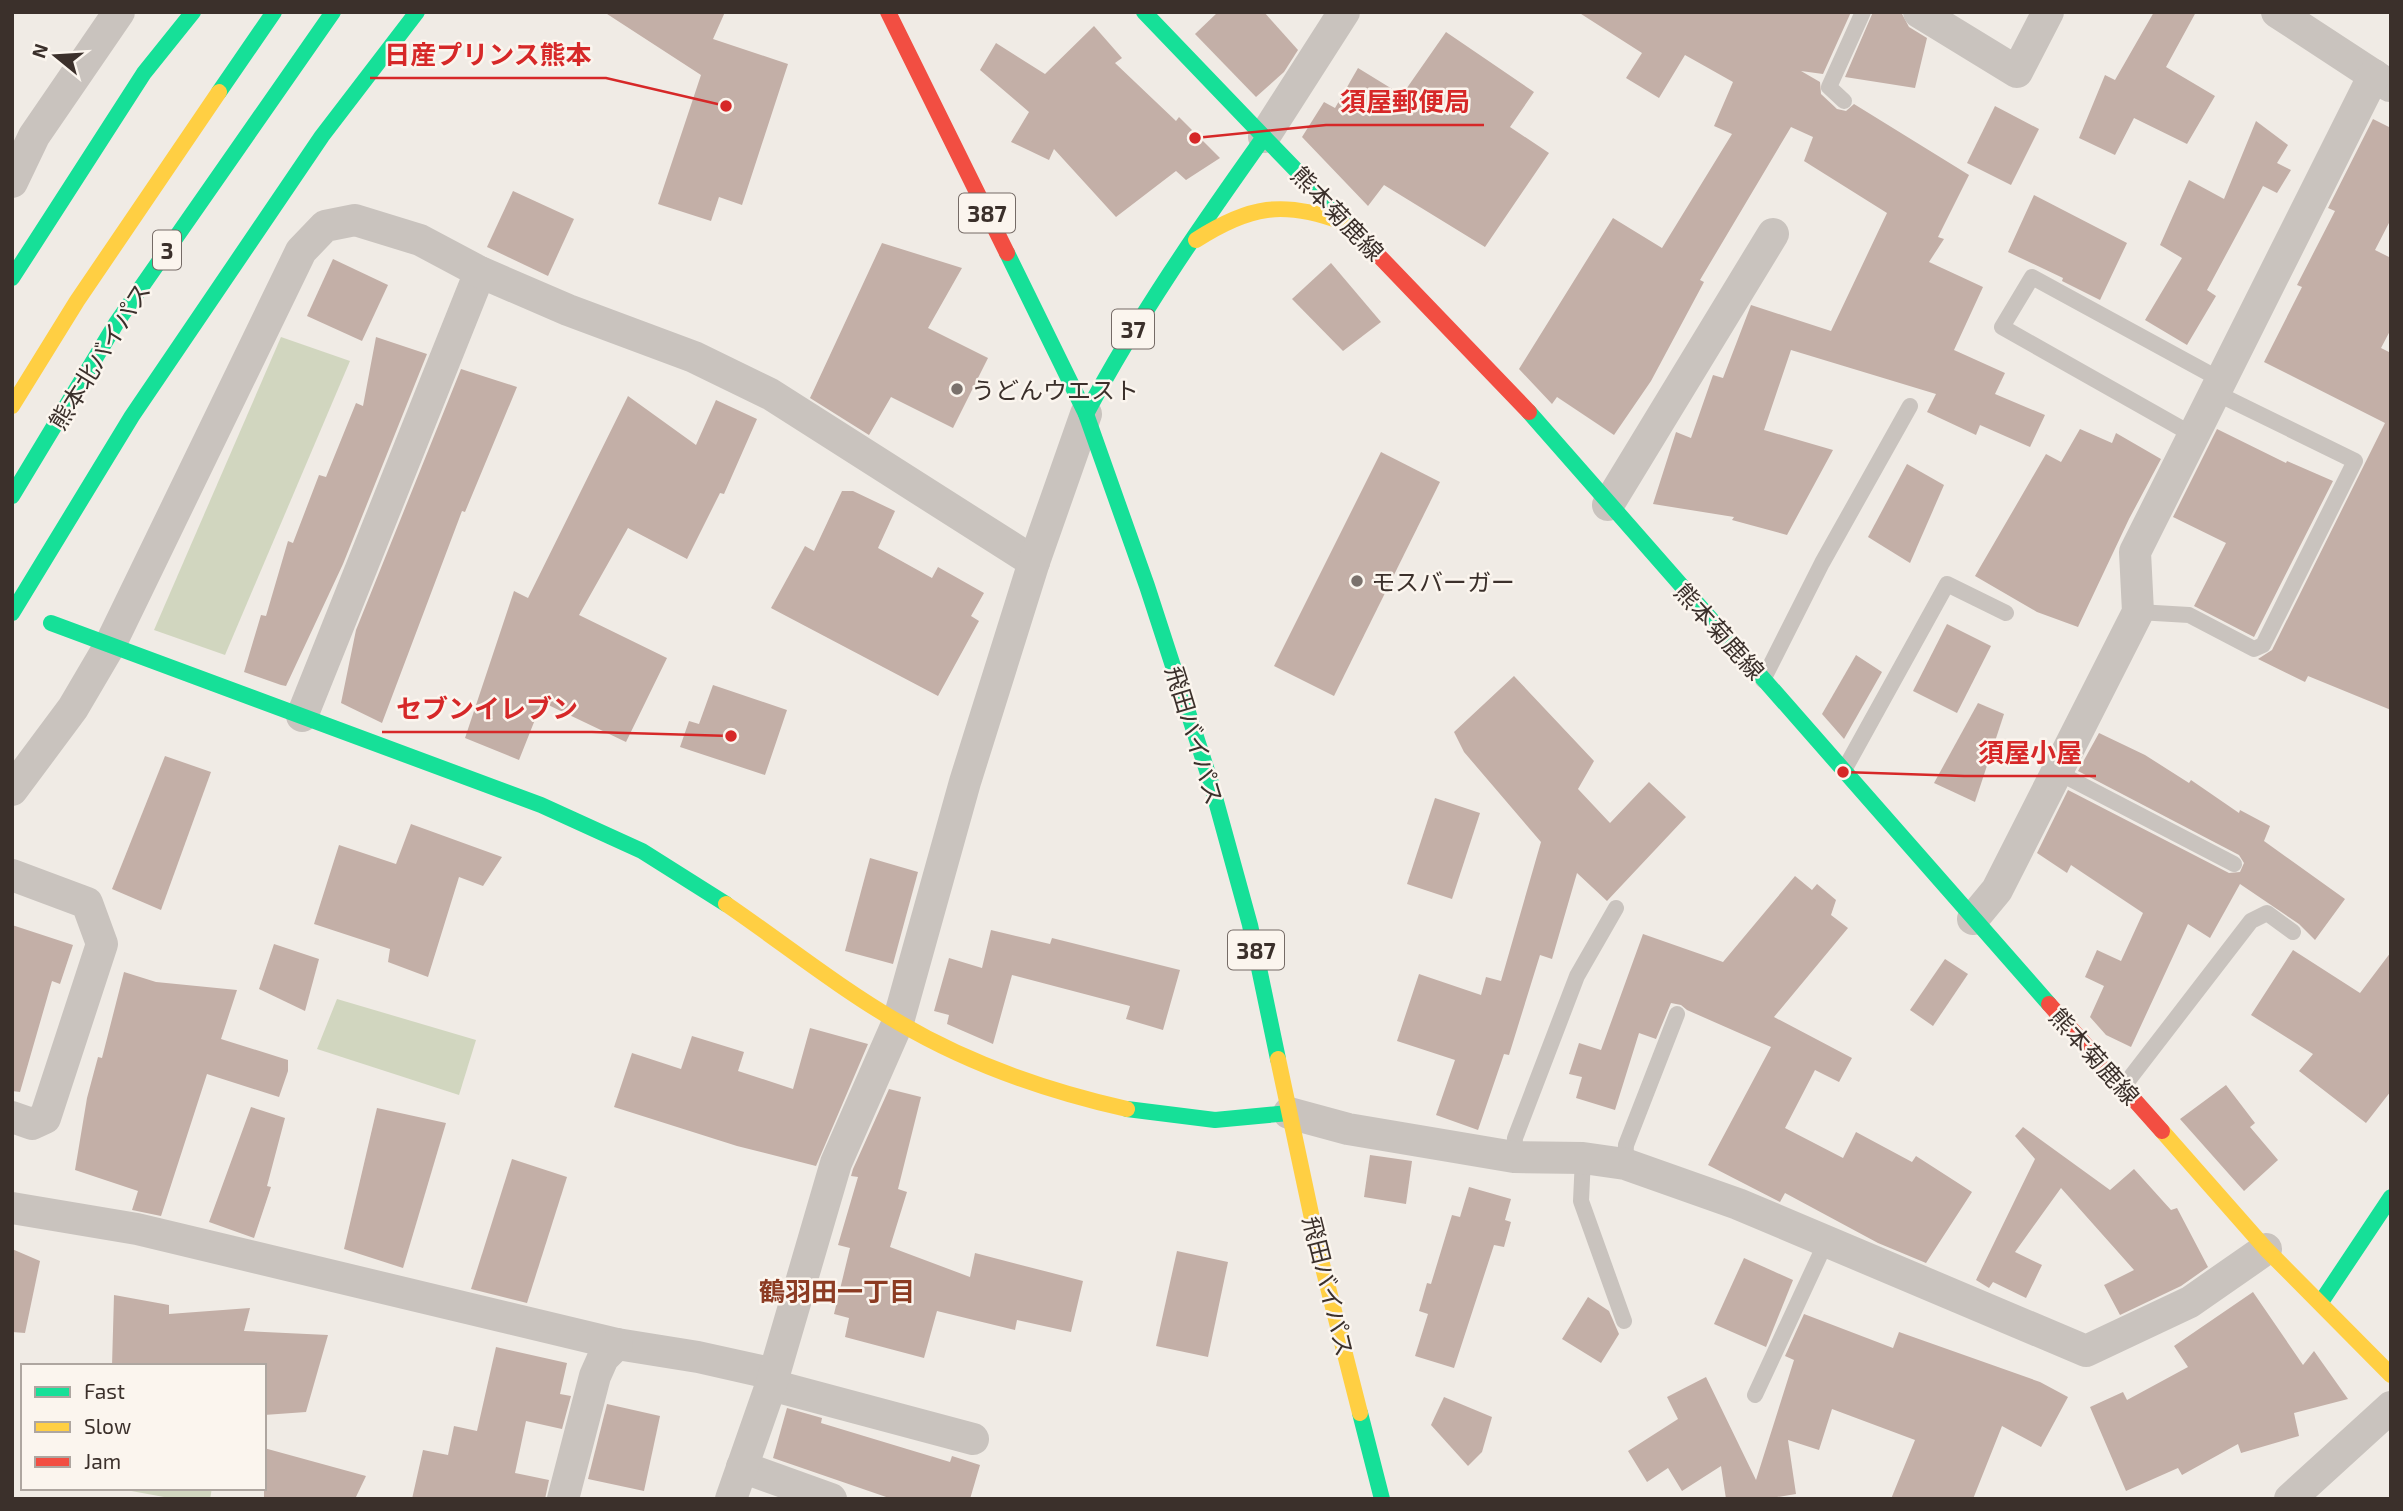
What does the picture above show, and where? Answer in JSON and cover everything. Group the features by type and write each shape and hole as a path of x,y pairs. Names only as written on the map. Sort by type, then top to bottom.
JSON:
{"main road":[{"path":"12,278 145,73 193,12"},
{"name":"熊本北バイパス","path":"12,406 77,301 274,12"},
{"name":"熊本北バイパス","path":"12,496 117,322 333,12"},
{"path":"12,613 132,416 322,136 417,12"},
{"name":"飛田バイパス","path":"888,12 1086,414 1147,586 1210,782 1250,925 1320,1256 1382,1499"},
{"name":"熊本菊鹿線","path":"1144,12 1519,400 1608,505 2266,1249 2391,1375"},
{"name":"37","path":"1086,414 1120,350 1185,247 1264,137"},
{"name":"37","path":"1185,247 1221,223 1255,210 1289,205 1316,211 1349,225"},
{"path":"51,623 541,805 607,833 673,869 898,1022 954,1052 1047,1087 1146,1114 1207,1120 1289,1113"},
{"path":"2321,1303 2391,1197"}],"street":[{"path":"12,182 34,136 118,12"},
{"path":"1264,137 1344,12"},
{"path":"1919,12 2017,72 2049,12"},
{"path":"1973,919 1997,890 2059,774 2137,612 2135,552 2218,386 2382,81 2277,12"},
{"path":"12,790 73,708 110,645 301,251 325,226 355,220 420,240 480,272 568,310 694,357 770,394 1034,562"},
{"path":"1608,505 1773,234"},
{"path":"302,716 480,272"},
{"path":"731,1499 773,1380 836,1163 898,1022 965,782 1034,562 1086,414"},
{"path":"12,875 87,903 102,944 45,1118 32,1124 12,1117"},
{"path":"1289,1113 1348,1129 1514,1157 1583,1158 1625,1164 1738,1204 2086,1351 2190,1302 2266,1249"},
{"path":"12,1208 137,1229 617,1344 698,1357 973,1439"},
{"path":"563,1499 595,1376 603,1358 617,1344"},
{"path":"2290,1499 2391,1406"},
{"path":"742,1467 831,1499"}],"lane":[{"path":"1844,101 1829,88 1863,12"},
{"path":"2137,612 2189,615 2254,649 2263,645 2355,461 2218,386 2032,277 2002,327 2193,435"},
{"path":"1763,680 1822,563 1910,407"},
{"path":"1843,772 1947,583 2006,613"},
{"path":"2059,774 2234,863"},
{"path":"1514,1157 1515,1138 1577,976 1616,908"},
{"path":"2123,1087 2251,920 2267,913 2292,932"},
{"path":"1625,1164 1626,1145 1677,1014"},
{"path":"1583,1158 1581,1201 1624,1321"},
{"path":"1755,1395 1826,1242"}],"green space":[{"path":"281,337 350,361 225,655 154,630"},
{"path":"337,999 476,1040 459,1095 317,1049"},
{"path":"126,1490 212,1490 210,1499 175,1499"}],"building":[{"path":"604,12 725,12 713,39 788,64 742,205 719,197 711,221 658,204 701,75"},
{"path":"1218,12 1264,12 1298,50 1284,72 1256,97 1195,34"},
{"path":"1578,12 1851,12 1823,74 1801,71 1820,82 1821,94 1837,109 1846,111 1854,104 1969,175 1938,237 1944,239 1929,262 1983,287 1954,350 2005,373 1995,394 2045,415 2030,447 1980,425 1976,435 1927,412 1936,394 1791,350 1764,430 1833,450 1787,535 1732,520 1734,517 1653,504 1676,432 1691,438 1713,375 1723,378 1751,305 1831,331 1887,213 1804,161 1813,137 1791,127 1700,280 1704,282 1651,381 1614,435 1557,397 1552,404 1519,369 1613,218 1662,248 1732,134 1714,126 1733,82 1685,55 1659,98 1626,78 1642,53"},
{"path":"1873,12 1901,12 1909,27 1927,38 1915,88 1845,77"},
{"path":"2154,12 2196,12 2166,67 2215,96 2187,144 2134,118 2115,155 2079,138 2105,75 2115,80"},
{"path":"1094,26 1122,58 1115,63 1176,121 1179,117 1220,158 1186,180 1176,171 1116,217 1054,149 1049,160 1011,142 1029,112 980,70 996,43 1045,74"},
{"path":"1446,32 1534,92 1510,127 1549,153 1485,247 1384,185 1368,206 1302,137 1324,102 1335,108 1358,68 1402,95"},
{"path":"1995,106 2039,129 2011,185 1967,163"},
{"path":"2373,119 2391,128 2391,219 2375,250 2391,258 2391,329 2381,348 2391,353 2391,710 2308,676 2305,682 2258,659 2272,650 2385,423 2264,362 2302,287 2297,285 2335,211 2328,208"},
{"path":"2256,121 2288,145 2277,163 2291,170 2277,193 2263,186 2207,290 2216,296 2187,345 2145,320 2182,258 2160,245 2189,180 2224,199"},
{"path":"513,191 574,219 548,276 487,247"},
{"path":"2034,195 2127,243 2100,300 2062,281 2063,278 2008,252"},
{"path":"882,243 962,268 928,328 988,358 953,428 891,397 869,435 810,398"},
{"path":"333,259 388,285 362,341 307,316"},
{"path":"1331,263 1381,322 1343,351 1292,299"},
{"path":"376,337 427,354 343,564 286,686 281,685 244,672 261,615 266,616 288,541 293,543 319,475 326,477 356,403 363,406"},
{"path":"461,369 517,387 465,512 462,511 382,723 341,703 356,630"},
{"path":"628,396 696,445 716,400 757,419 724,494 720,493 687,559 628,528 579,615 667,658 626,742 542,702 519,760 465,738 514,591 528,598"},
{"path":"2080,429 2112,443 2116,433 2161,459 2129,519 2078,627 2037,612 1975,576 2046,454 2061,462"},
{"path":"2217,429 2286,463 2287,461 2333,481 2254,637 2194,606 2226,543 2173,517"},
{"path":"1381,452 1440,482 1334,696 1274,666"},
{"path":"1907,464 1944,485 1910,563 1868,537"},
{"path":"842,491 853,491 895,511 878,548 932,578 938,567 984,593 971,616 979,621 938,696 771,608 805,546 814,551"},
{"path":"1947,624 1991,646 1957,713 1913,691"},
{"path":"1856,655 1882,672 1844,739 1822,714"},
{"path":"1514,676 1594,761 1578,789 1610,823 1649,782 1686,817 1607,901 1577,873 1552,959 1540,955 1509,1055 1504,1054 1478,1130 1436,1115 1455,1060 1397,1041 1419,974 1481,995 1486,977 1501,981 1541,842 1464,752 1454,732"},
{"path":"713,685 787,710 765,775 680,747 689,721 699,724"},
{"path":"1978,703 2004,714 1975,802 1934,783"},
{"path":"2099,733 2145,755 2189,783 2191,780 2239,813 2240,810 2270,826 2264,841 2345,899 2315,940 2299,924 2240,884 2210,938 2188,924 2131,1047 2106,1035 2090,1017 2104,986 2085,977 2097,950 2121,961 2143,913 2071,865 2067,873 2037,853 2068,790 2229,873 2240,872 2244,863 2239,855 2078,771"},
{"path":"165,756 211,772 161,910 112,889"},
{"path":"1435,798 1480,813 1452,899 1407,884"},
{"path":"411,824 502,857 483,886 459,877 428,977 388,962 390,949 314,924 339,845 396,864"},
{"path":"870,858 918,872 893,964 845,951"},
{"path":"1795,876 1812,890 1817,884 1836,900 1831,915 1848,928 1774,1017 1852,1058 1839,1082 1815,1070 1785,1128 1843,1158 1856,1132 1912,1162 1916,1156 1972,1192 1926,1263 1878,1243 1785,1193 1780,1202 1708,1165 1771,1047 1681,1005 1671,1003 1656,1039 1639,1033 1615,1110 1576,1098 1582,1077 1569,1074 1579,1043 1601,1050 1643,934 1723,962"},
{"path":"12,925 73,945 60,984 52,981 20,1092 12,1091"},
{"path":"991,930 1050,944 1052,938 1180,970 1163,1030 1126,1019 1130,1006 1012,975 993,1044 947,1024 949,1015 934,1011 949,958 982,968"},
{"path":"274,944 319,959 305,1011 259,989"},
{"path":"2293,950 2360,993 2391,952 2391,1091 2366,1123 2299,1071 2313,1054 2251,1015"},
{"path":"1945,959 1968,974 1933,1026 1910,1010"},
{"path":"124,972 156,982 237,990 221,1039 288,1060 288,1071 279,1097 207,1074 161,1216 132,1210 138,1191 75,1170 87,1098 98,1057 102,1058"},
{"path":"810,1028 868,1044 816,1166 737,1146 614,1107 632,1053 681,1069 692,1036 744,1052 738,1071 793,1089"},
{"path":"2226,1085 2255,1123 2250,1127 2278,1160 2244,1191 2180,1119"},
{"path":"889,1089 921,1097 898,1189 907,1192 890,1247 970,1277 975,1253 1083,1281 1071,1332 1017,1320 1015,1330 937,1311 924,1358 845,1337 849,1318 834,1314 850,1248 838,1245 858,1177 851,1176 853,1169"},
{"path":"251,1107 285,1118 267,1186 271,1187 254,1238 209,1222"},
{"path":"377,1108 446,1123 403,1268 344,1249"},
{"path":"2023,1127 2110,1190 2134,1169 2171,1210 2177,1208 2208,1267 2181,1286 2120,1315 2104,1285 2134,1270 2061,1188 2015,1252 2042,1265 2026,1298 1993,1282 1989,1288 1976,1280 2035,1159 2015,1136"},
{"path":"1370,1155 1412,1161 1406,1204 1364,1197"},
{"path":"512,1159 567,1177 527,1303 471,1289"},
{"path":"1469,1187 1511,1199 1505,1220 1511,1222 1504,1247 1494,1245 1454,1368 1415,1356 1428,1314 1419,1311 1427,1283 1431,1284 1452,1215 1460,1217"},
{"path":"12,1249 40,1261 25,1333 12,1332"},
{"path":"1177,1251 1228,1262 1208,1357 1156,1346"},
{"path":"1744,1258 1793,1280 1766,1347 1714,1324"},
{"path":"2253,1292 2303,1365 2314,1351 2348,1399 2294,1413 2299,1436 2241,1453 2238,1444 2182,1475 2178,1468 2126,1491 2090,1407 2123,1392 2127,1400 2188,1367 2174,1346"},
{"path":"114,1295 169,1305 169,1314 250,1308 244,1331 328,1335 306,1412 266,1415 266,1364 112,1364"},
{"path":"1588,1297 1609,1311 1619,1334 1601,1363 1562,1339"},
{"path":"1804,1314 1893,1348 1899,1332 2040,1382 2068,1397 2041,1447 2002,1426 1973,1499 1891,1499 1915,1440 1832,1409 1819,1450 1788,1440 1796,1494 1765,1499 1726,1499 1721,1466 1682,1491 1668,1468 1647,1482 1628,1451 1678,1419 1667,1397 1706,1377 1756,1480 1794,1360 1785,1356"},
{"path":"496,1347 567,1363 560,1394 571,1396 562,1429 526,1421 515,1473 549,1480 545,1499 412,1499 423,1450 448,1455 454,1426 477,1431"},
{"path":"1444,1397 1492,1417 1482,1452 1468,1466 1431,1425"},
{"path":"607,1404 660,1416 644,1491 588,1479"},
{"path":"787,1408 822,1418 821,1423 950,1462 952,1456 980,1465 970,1499 892,1499 773,1458"},
{"path":"266,1449 366,1476 355,1499 264,1499"}],"traffic: fast":[{"path":"12,278 144,73 193,12"},
{"path":"219,92 274,12"},
{"path":"12,496 117,322 333,12"},
{"path":"12,613 132,416 322,136 417,12"},
{"path":"1144,12 1264,137"},
{"path":"1086,414 1148,307 1264,137 1356,232"},
{"path":"1007,253 1086,414 1147,586 1211,783 1250,925 1278,1059"},
{"path":"1529,412 2049,1004"},
{"path":"51,623 541,805 642,851 726,904"},
{"path":"1127,1109 1215,1120 1289,1113"},
{"path":"2321,1302 2391,1197"},
{"path":"1360,1413 1382,1499"}],"traffic: slow":[{"path":"12,406 77,301 219,92"},
{"path":"1196,240 1233,220 1267,210 1302,211 1342,222"},
{"path":"726,904 854,994 952,1051 1038,1085 1127,1109"},
{"path":"1278,1059 1320,1256 1360,1413"},
{"path":"2162,1131 2266,1249 2391,1375"}],"traffic: jam":[{"path":"888,12 1007,253"},
{"path":"1356,232 1529,412"},
{"path":"2049,1004 2162,1131"}],"place":[{"name":"日産プリンス熊本","path":"726,106"},
{"name":"須屋郵便局","path":"1195,138"},
{"name":"うどんウエスト","path":"957,389"},
{"name":"モスバーガー","path":"1357,581"},
{"name":"セブンイレブン","path":"731,736"},
{"name":"須屋小屋","path":"1843,772"}],"district":[{"name":"鶴羽田一丁目","path":"837,1290"}]}
